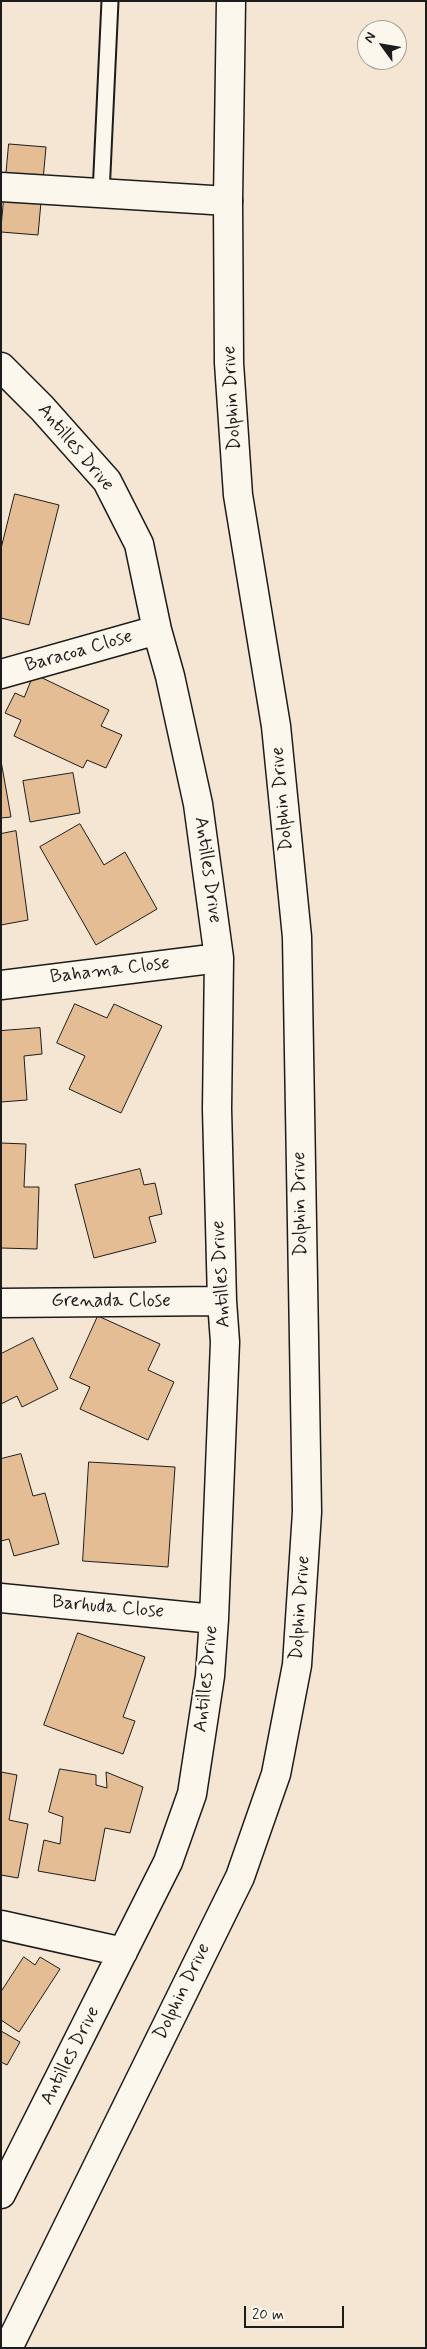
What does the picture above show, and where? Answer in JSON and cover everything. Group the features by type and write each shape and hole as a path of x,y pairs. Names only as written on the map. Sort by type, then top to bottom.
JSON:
{"street":[{"name":"Dolphin Drive","path":"8,2348 240,1877 276,1774 297,1665 308,1512 296,937 276,726 238,495 229,363 228,201 231,1"},
{"path":"9,187 228,201"},
{"name":"Antilles Drive","path":"1,367 42,408 107,481 139,544 157,630 170,676 198,804 219,958 216,1109 225,1342 210,1676 192,1794 168,1862 1,2194"},
{"name":"Baracoa Close","path":"1,674 157,630"},
{"name":"Bahama Close","path":"1,985 219,958"},
{"name":"Grenada Close","path":"1,1303 222,1301"},
{"name":"Barhuda Close","path":"1,1598 214,1618"},
{"path":"1,1925 123,1952"}],"lane":[{"path":"101,194 110,1"}],"building":[{"path":"9,144 46,147 38,235 1,232"},
{"path":"15,494 59,505 29,625 1,618 1,549"},
{"path":"34,674 109,710 101,726 122,735 106,768 87,760 83,768 14,736 21,720 5,713 15,693 24,697"},
{"path":"1,761 11,817 1,818"},
{"path":"73,773 80,813 30,822 23,781"},
{"path":"80,824 104,865 125,852 157,909 96,945 40,847"},
{"path":"16,831 28,920 1,925 1,834"},
{"path":"75,1004 107,1018 114,1004 162,1026 121,1113 69,1089 85,1056 57,1043"},
{"path":"40,1028 42,1054 24,1056 27,1100 1,1102 1,1031"},
{"path":"1,1143 26,1144 24,1187 39,1187 37,1249 1,1248"},
{"path":"140,1169 144,1185 155,1183 162,1214 149,1217 156,1242 94,1258 75,1185"},
{"path":"98,1316 160,1344 148,1370 174,1382 148,1440 80,1409 90,1387 70,1378"},
{"path":"33,1338 58,1389 22,1407 17,1396 1,1404 1,1354"},
{"path":"21,1454 33,1496 45,1493 59,1544 14,1556 9,1539 1,1541 1,1459"},
{"path":"89,1462 175,1467 168,1567 83,1561"},
{"path":"78,1633 145,1657 123,1717 135,1721 123,1754 44,1725"},
{"path":"60,1769 96,1775 96,1785 107,1788 106,1772 143,1787 130,1833 105,1828 95,1881 38,1871 44,1840 60,1844 63,1817 49,1812"},
{"path":"1,1772 17,1775 9,1820 28,1824 18,1878 1,1875"},
{"path":"24,1957 35,1965 40,1957 60,1969 19,2032 1,2020 1,1992"},
{"path":"1,2031 20,2042 7,2065 1,2062"}]}
